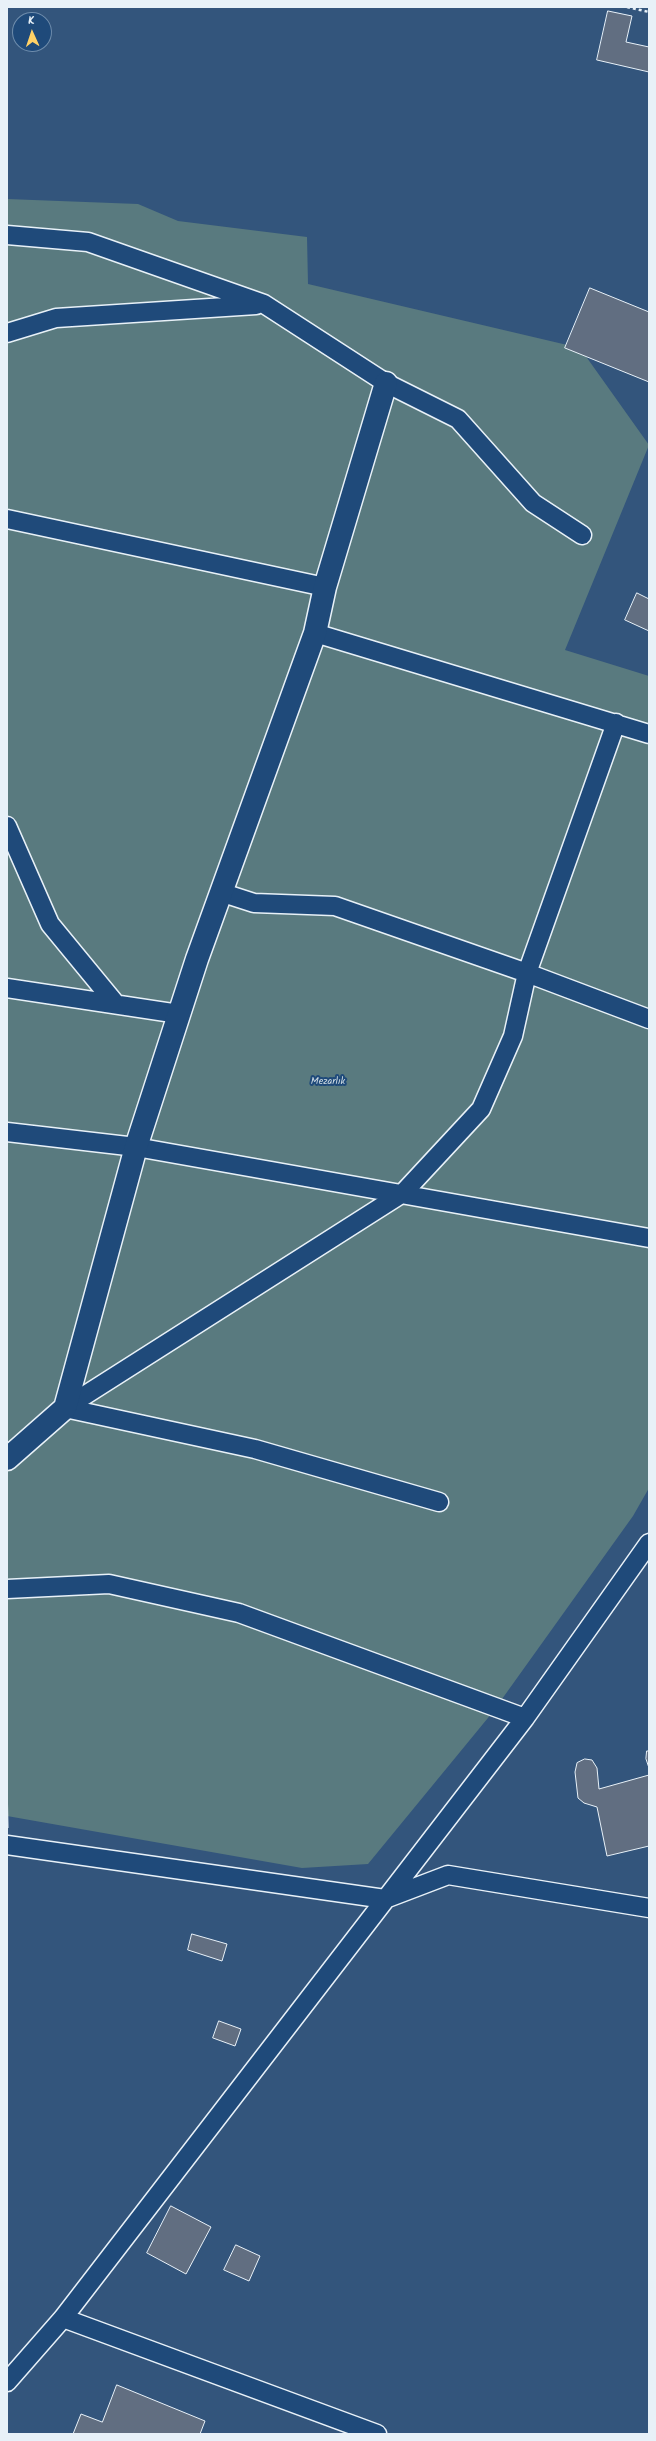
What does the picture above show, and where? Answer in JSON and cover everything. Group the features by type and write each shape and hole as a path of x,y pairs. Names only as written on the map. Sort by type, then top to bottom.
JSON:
{"street":[{"path":"7,235 88,242 264,304 386,383 458,419 533,503 582,534"},
{"path":"7,333 56,318 264,304"},
{"path":"65,1408 136,1147 220,892 315,633 326,587 386,383"},
{"path":"7,519 326,587"},
{"path":"315,633 649,734"},
{"path":"7,1459 65,1408 403,1193 481,1109 513,1036 527,973 616,724"},
{"path":"7,826 50,924 115,1003"},
{"path":"220,892 254,903 335,906 527,973 649,1018"},
{"path":"7,988 115,1003 180,1014"},
{"path":"7,1132 136,1147 403,1193 649,1238"},
{"path":"65,1408 255,1449 439,1502"},
{"path":"7,2382 62,2318 525,1718 649,1543"},
{"path":"7,1589 110,1584 239,1614 525,1718"},
{"path":"7,1845 384,1899 448,1875 649,1908"},
{"path":"62,2318 377,2434"}],"path":[{"path":"627,7 649,12"}],"green space":[{"name":"Mezarlık","path":"7,199 138,204 178,221 307,237 308,284 580,348 649,445 565,650 649,676 649,1488 633,1516 492,1713 368,1864 302,1868 7,1816"}],"building":[{"path":"608,11 632,16 626,42 649,47 649,72 597,60"},
{"path":"590,288 649,312 649,382 565,348"},
{"path":"637,593 649,599 649,631 625,620"},
{"path":"647,1751 649,1751 649,1768 646,1759"},
{"path":"585,1759 592,1760 597,1768 599,1789 649,1775 649,1846 607,1856 597,1807 584,1803 578,1798 575,1772 577,1763"},
{"path":"7,1779 8,1828 7,1828"},
{"path":"192,1934 227,1944 222,1961 188,1950"},
{"path":"219,2021 241,2029 235,2046 213,2038"},
{"path":"171,2206 211,2227 186,2274 147,2253"},
{"path":"236,2245 260,2256 249,2281 224,2270"},
{"path":"117,2385 205,2421 200,2434 73,2434 81,2414 102,2422"}]}
